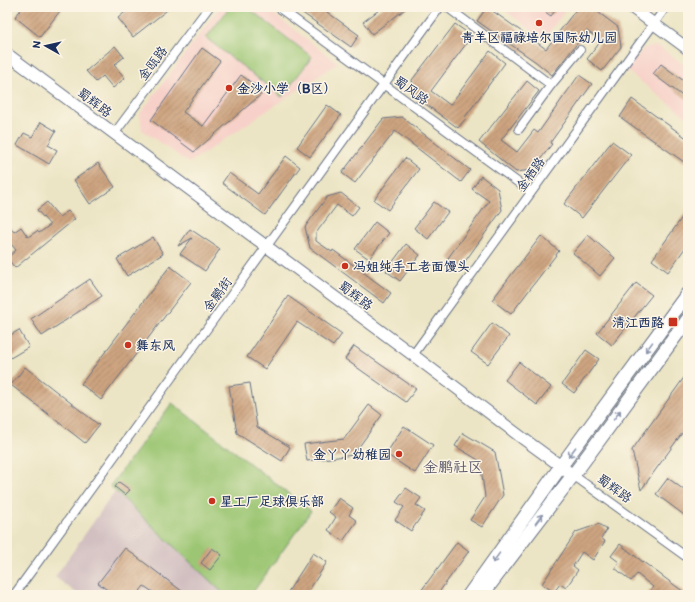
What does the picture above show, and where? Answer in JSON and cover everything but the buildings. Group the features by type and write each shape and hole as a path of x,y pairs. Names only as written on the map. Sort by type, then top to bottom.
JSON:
{"main road":[{"path":"469,595 561,466 688,293"},
{"path":"482,595 688,319"}],"street":[{"name":"金瓯路","path":"114,134 209,7"},
{"name":"蜀风路","path":"278,7 531,192"},
{"name":"金鹏街","path":"14,595 440,7"},
{"path":"447,7 551,85"},
{"path":"631,7 688,49"},
{"name":"金栖路","path":"413,354 666,7"},
{"path":"519,129 551,85 580,50"},
{"name":"蜀辉路","path":"7,54 413,354 521,437 688,558"}],"shaded area":[{"name":"金沙小学（B区）","path":"220,7 264,7 338,63 189,163 142,130 140,114"},
{"name":"青羊区福禄培尔国际幼儿园","path":"500,7 568,7 544,39"},
{"path":"658,46 688,68 688,118 626,70 644,48"},
{"path":"115,491 225,595 79,595 55,577"}],"green space":[{"path":"230,7 247,7 312,57 282,97 206,38"},
{"name":"星工厂足球俱乐部","path":"172,403 311,511 251,595 225,595 110,486"}],"place":[{"name":"青羊区福禄培尔国际幼儿园","path":"539,23"},
{"name":"金沙小学（B区）","path":"229,88"},
{"name":"冯姐纯手工老面馒头","path":"345,266"},
{"name":"清江西路","path":"673,322"},
{"name":"舞东风","path":"128,345"},
{"name":"金丫丫幼稚园","path":"399,454"},
{"name":"星工厂足球俱乐部","path":"212,501"}],"district":[{"name":"金鹏社区","path":"453,467"}]}
